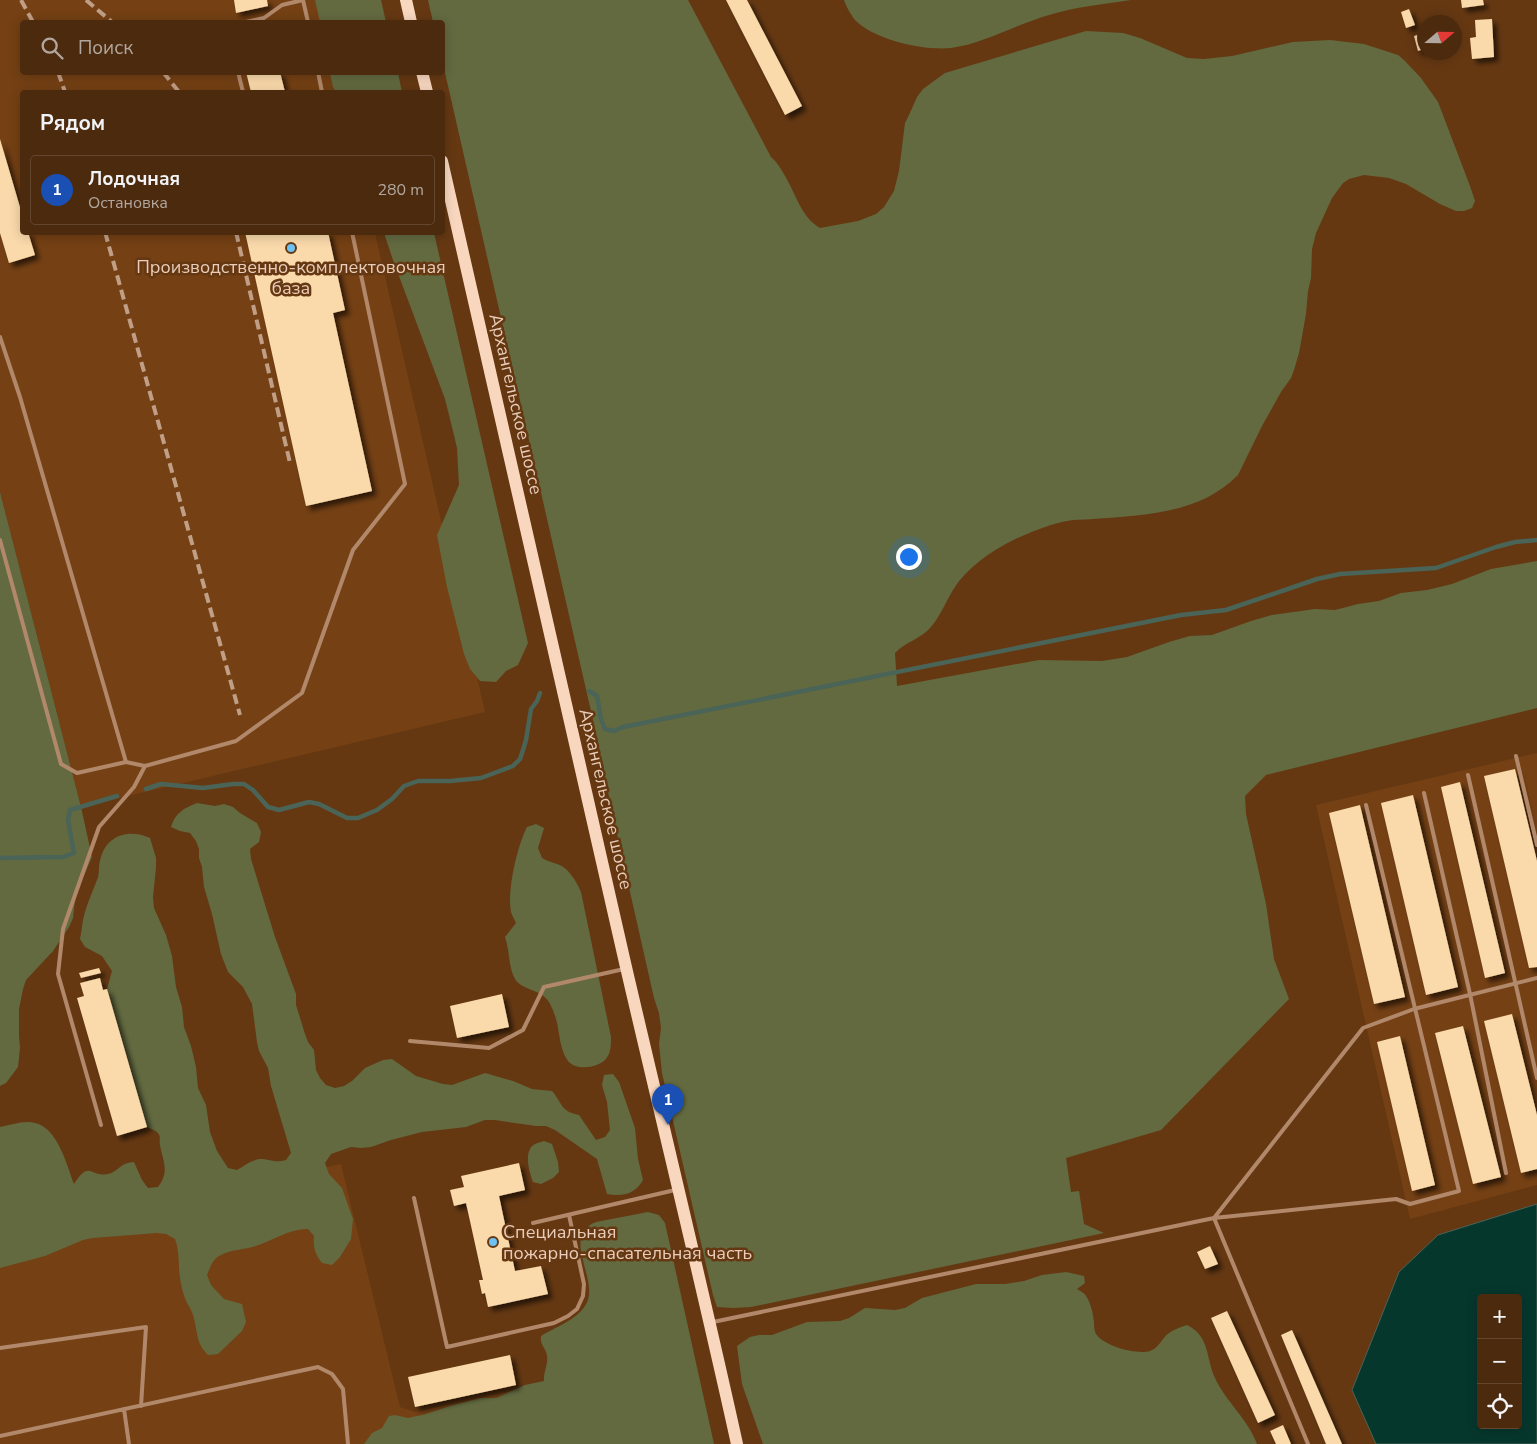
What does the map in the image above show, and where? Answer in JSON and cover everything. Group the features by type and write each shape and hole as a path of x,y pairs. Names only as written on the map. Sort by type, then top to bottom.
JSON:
{"main road":[{"path":"406,0 411,20"},
{"path":"423,75 426,90"},
{"name":"Архангельское шоссе","path":"445,174 737,1444"}],"lane":[{"path":"255,20 264,18 282,5 303,0 308,20"},
{"path":"239,75 242,90"},
{"path":"319,75 322,90"},
{"path":"0,540 61,764 77,773 126,762 145,766 236,741 302,693 353,550 405,484 353,235"},
{"path":"0,337 20,397 126,762"},
{"path":"1516,756 1537,845"},
{"path":"101,1125 58,974 63,929 99,827 134,787 145,766"},
{"path":"1468,775 1537,1078"},
{"path":"1424,793 1470,994 1506,1174"},
{"path":"710,1322 1214,1218 1396,1199 1410,1204 1459,1191 1366,805"},
{"path":"410,1041 489,1048 524,1030 544,987 627,969"},
{"path":"1214,1218 1363,1028 1414,1009 1537,978"},
{"path":"533,1223 678,1189"},
{"path":"414,1198 448,1348 554,1323 577,1309 583,1296 584,1284 569,1215"},
{"path":"1214,1218 1308,1444"},
{"path":"0,1348 146,1327 140,1406"},
{"path":"0,1436 318,1367 332,1374 343,1389 348,1444"},
{"path":"124,1409 129,1444"}],"shaded area":[{"name":"Производственно-комплектовочная база","path":"0,0 321,0 326,20 20,20 20,75 339,75 342,90 20,90 20,235 375,235 485,712 81,807 0,492"},
{"path":"1537,753 1537,1185 1410,1219 1316,805"},
{"path":"341,1164 400,1407 415,1412 570,1378 583,1444 0,1444 0,1236"}],"green space":[{"path":"315,0 381,0 386,20 320,20"},
{"path":"428,0 688,0 771,157 782,171 803,211 820,228 858,221 876,214 884,207 894,191 899,171 905,123 917,97 923,89 945,73 1086,31 1123,33 1140,38 1187,58 1204,59 1232,56 1293,42 1330,40 1364,44 1398,55 1421,78 1438,102 1475,201 1472,208 1456,211 1406,184 1389,178 1364,175 1349,179 1343,183 1332,198 1316,233 1312,249 1311,278 1306,314 1294,370 1262,426 1238,475 1223,488 1189,505 1151,514 1062,522 1036,530 1008,543 979,561 963,576 931,627 923,635 903,646 895,653 897,686 1039,660 1102,661 1127,657 1190,636 1212,635 1272,615 1315,609 1335,610 1379,601 1401,593 1427,590 1452,584 1491,569 1537,561 1537,708 1266,775 1245,796 1246,814 1266,904 1274,959 1289,999 1161,1130 1066,1158 1071,1192 1079,1191 1084,1224 1104,1233 751,1307 717,1307 662,1073 659,1044 661,1028 659,1013 654,998 596,733 445,73 445,20 433,20"},
{"path":"844,0 1131,0 1059,12 963,46 928,48 900,43 874,33 855,20"},
{"path":"330,75 398,75 402,90 335,90"},
{"path":"385,235 434,235 528,643 518,665 506,671 496,682 480,681 470,669 464,654 447,587 437,535 459,485 457,448 445,399"},
{"path":"0,492 81,807 92,857 75,900 73,918 69,927 53,951 26,980 19,1009 20,1048 18,1067 6,1083 0,1086"},
{"path":"197,803 215,806 224,804 233,807 257,823 261,832 259,842 250,849 251,859 275,937 296,994 296,1005 305,1034 314,1050 316,1070 326,1085 335,1088 344,1086 365,1068 383,1060 392,1059 416,1076 443,1084 452,1085 485,1073 532,1089 552,1091 565,1109 579,1115 596,1140 605,1137 610,1130 607,1102 602,1085 604,1075 613,1074 619,1082 635,1128 638,1159 643,1180 640,1185 623,1195 607,1194 597,1159 555,1130 546,1126 495,1120 485,1120 466,1127 422,1132 371,1147 351,1147 331,1154 325,1163 329,1174 342,1188 353,1219 351,1239 340,1257 332,1265 322,1263 316,1254 314,1236 308,1229 288,1233 256,1246 228,1252 217,1258 207,1275 211,1285 224,1299 242,1304 246,1322 242,1331 218,1354 208,1355 199,1342 193,1314 186,1301 182,1287 177,1244 175,1239 166,1234 157,1233 83,1240 45,1256 0,1268 0,1127 26,1122 43,1126 56,1140 65,1158 74,1184 84,1172 108,1174 122,1165 134,1162 148,1188 158,1187 164,1176 165,1166 159,1136 157,1132 147,1127 107,989 112,971 102,956 85,947 80,939 84,915 98,878 99,863 103,852 112,840 119,836 134,834 150,838 156,858 154,908 166,935 172,956 184,1027 196,1067 198,1088 206,1105 210,1132 217,1151 228,1168 237,1170 259,1159 286,1160 291,1153 271,1086 268,1068 259,1051 252,1004 243,987 228,972 221,954 204,887 199,849 190,833 171,827 175,818 181,812"},
{"path":"536,824 544,828 538,848 542,858 565,868 575,880 581,892 611,1037 608,1057 598,1065 581,1067 568,1061 562,1049 556,1018 549,1002 541,994 518,983 511,969 505,937 516,923 511,912 510,892 516,857 527,827"},
{"path":"544,1141 552,1144 559,1172 553,1178 541,1184 533,1182 528,1166 528,1157 532,1146"},
{"path":"648,1212 659,1215 665,1223 714,1444 364,1444 372,1433 382,1428 389,1416 395,1415 408,1418 426,1414 481,1398 496,1398 525,1385 544,1381 547,1356 541,1343 541,1336 576,1316 585,1306 589,1296 589,1285 581,1248 581,1238 586,1229 596,1222"},
{"path":"1066,1272 1084,1276 1085,1283 1077,1289 1085,1294 1089,1302 1096,1334 1113,1346 1129,1351 1150,1351 1156,1348 1169,1333 1187,1325 1200,1335 1215,1378 1248,1427 1257,1444 763,1444 742,1384 737,1346 750,1337 772,1335 807,1322 840,1321 865,1308 895,1310 905,1308 922,1298 976,1284 1005,1284 1024,1281 1042,1275"}],"water":[{"path":"1537,1204 1537,1444 1376,1444 1352,1390 1399,1272 1438,1235"}],"building":[{"path":"234,0 267,0 268,6 236,13"},
{"path":"726,0 747,0 802,106 785,115"},
{"path":"1461,0 1483,0 1484,5 1462,8"},
{"path":"1409,9 1415,25 1406,28 1401,12"},
{"path":"1492,19 1494,57 1472,59 1470,38 1476,37 1475,20"},
{"path":"1417,35 1417,47 1414,36"},
{"path":"247,75 281,75 284,90 250,90"},
{"path":"0,139 20,207 20,235 29,235 35,255 9,263 0,233"},
{"path":"246,235 329,235 345,310 333,313 372,491 306,506"},
{"path":"1515,769 1537,861 1537,967 1529,968 1484,776"},
{"path":"1460,782 1505,973 1485,978 1441,787"},
{"path":"1413,795 1458,987 1426,995 1381,803"},
{"path":"1360,805 1405,997 1374,1004 1329,813"},
{"path":"99,968 101,973 81,978 79,973"},
{"path":"100,978 103,990 107,989 147,1127 117,1136 77,998 84,996 80,983"},
{"path":"502,994 509,1027 457,1038 450,1006"},
{"path":"1512,1014 1537,1115 1537,1169 1521,1173 1484,1021"},
{"path":"1463,1026 1501,1177 1473,1184 1435,1033"},
{"path":"1400,1036 1435,1185 1412,1191 1377,1042"},
{"path":"519,1163 525,1190 499,1196 515,1271 541,1266 548,1294 488,1307 485,1293 482,1294 479,1280 483,1280 466,1203 454,1206 450,1190 464,1187 461,1176"},
{"path":"1210,1246 1218,1264 1205,1269 1197,1252"},
{"path":"1227,1311 1275,1415 1258,1423 1211,1318"},
{"path":"1292,1330 1342,1444 1326,1444 1281,1335"},
{"path":"510,1355 516,1385 415,1407 408,1377"},
{"path":"1283,1425 1291,1444 1276,1444 1270,1431"}],"waterway":[{"path":"589,691 597,696 601,719 605,729 614,731 623,727 1181,615 1226,610 1317,579 1340,574 1436,568 1496,547 1515,542 1537,540"},
{"path":"146,789 161,784 203,788 244,784 253,790 268,807 279,810 309,802 319,804 347,818 358,818 377,810 392,799 404,786 418,781 450,781 481,778 513,766 520,759 526,740 531,709 540,693"},
{"path":"0,858 63,857 74,853 68,820 70,810 117,796"}],"railway":[{"path":"21,0 32,20"},
{"path":"86,0 110,20"},
{"path":"59,75 64,90"},
{"path":"165,75 177,90"},
{"path":"106,235 240,715"},
{"path":"237,235 290,463"}],"place":[{"name":"Производственно-комплектовочная база","path":"291,248"},
{"name":"Лодочная","path":"668,1125"},
{"name":"Специальная пожарно-спасательная часть","path":"493,1242"}]}
